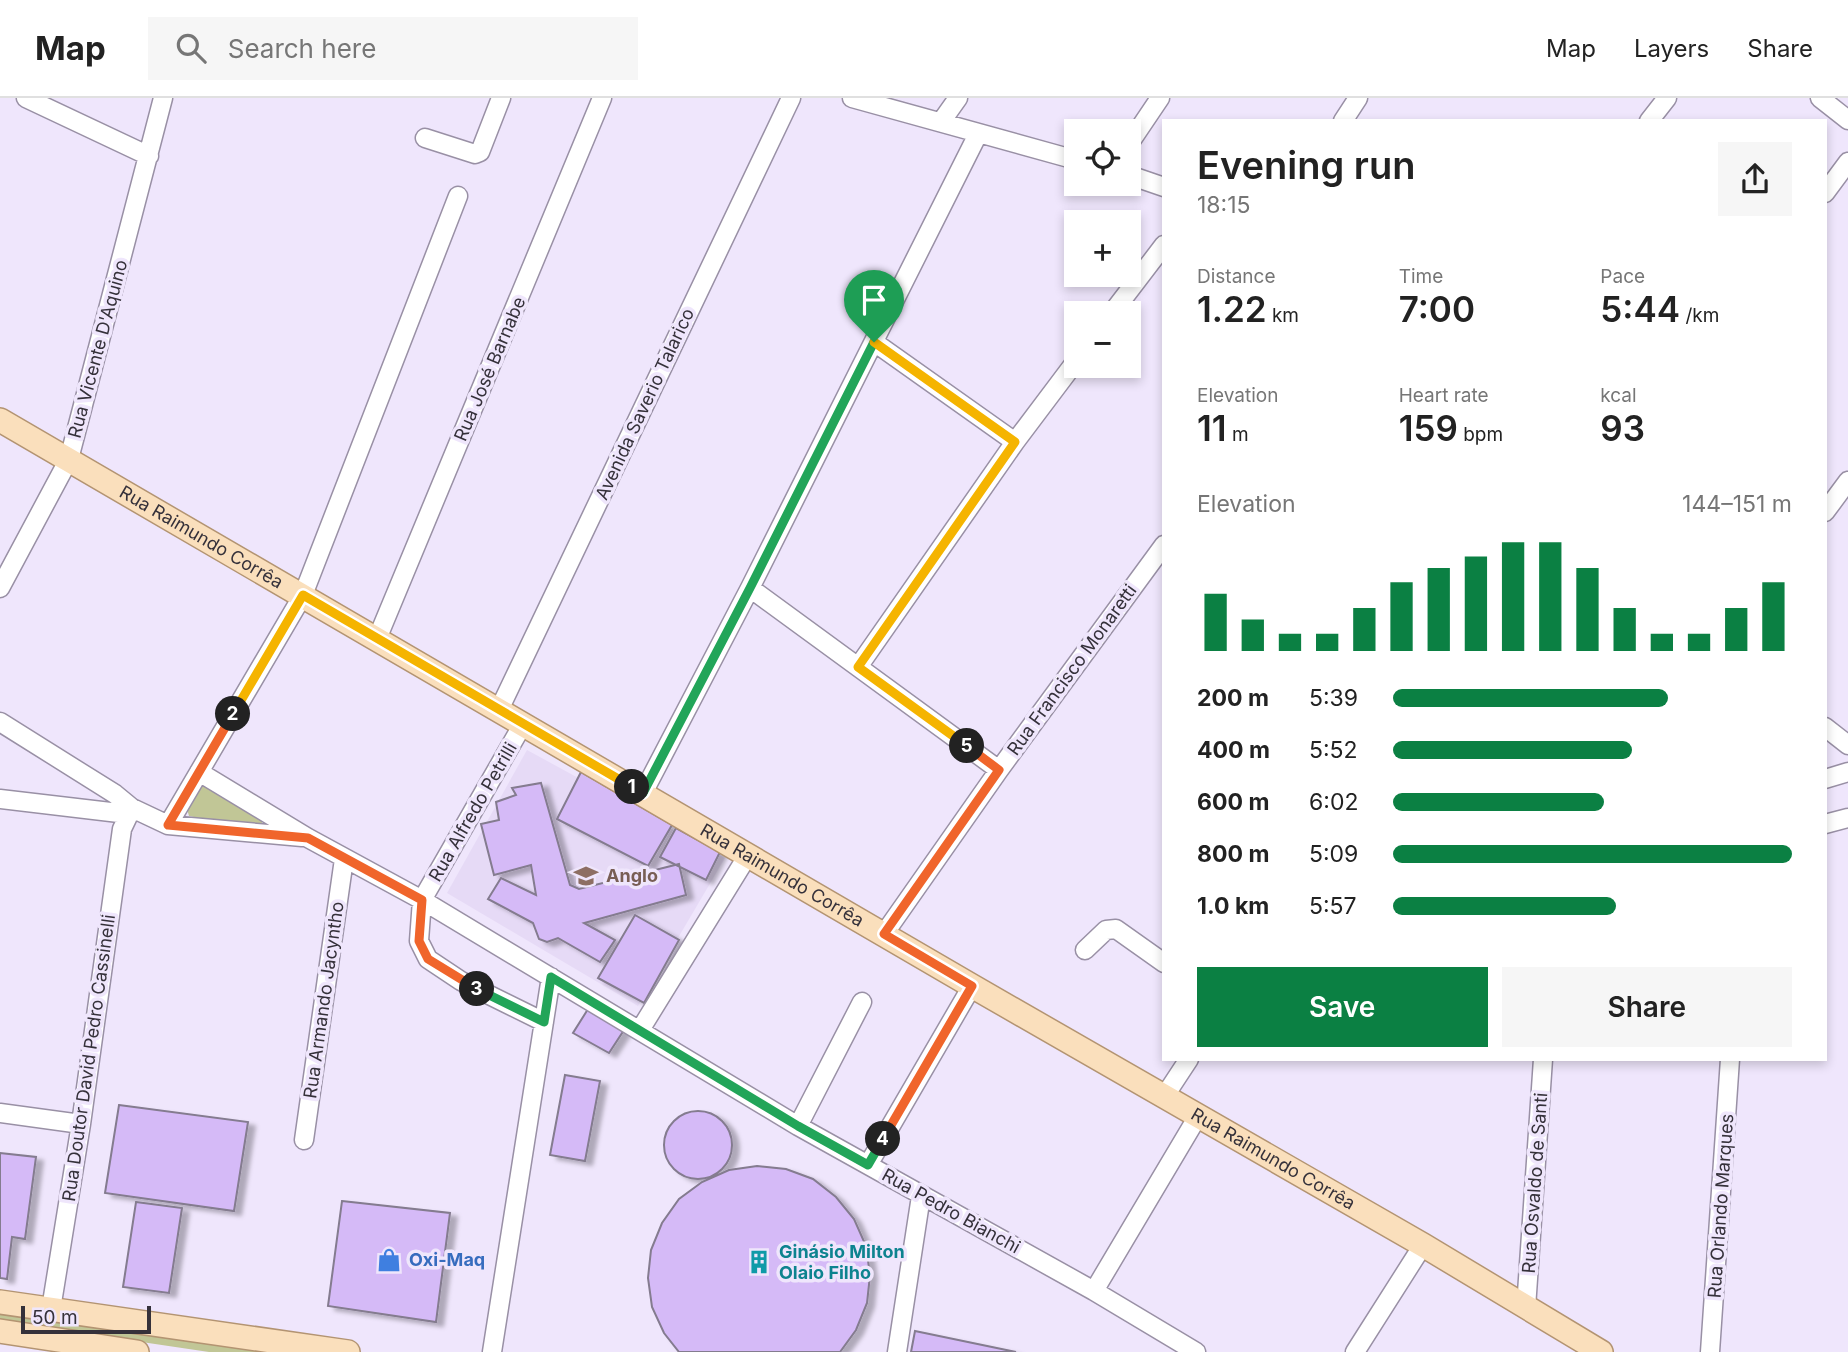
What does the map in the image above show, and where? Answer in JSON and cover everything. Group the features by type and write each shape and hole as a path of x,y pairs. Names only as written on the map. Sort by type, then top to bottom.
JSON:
{"main road":[{"name":"Rua Raimundo Corrêa","path":"0,420 972,986 1423,1245 1601,1352"},
{"path":"0,1302 348,1352"},
{"path":"0,1331 50,1345 136,1352"}],"street":[{"path":"26,98 149,156"},
{"name":"Rua Vicente D'Aquino","path":"0,588 69,459 163,98"},
{"path":"425,138 475,154 480,152 501,98"},
{"name":"Rua José Barnabe","path":"377,639 602,98"},
{"name":"Avenida Saverio Talarico","path":"499,710 790,98"},
{"path":"852,98 1064,157"},
{"path":"941,122 958,98"},
{"path":"1141,126 1160,98"},
{"path":"1344,119 1358,98"},
{"path":"1651,119 1667,98"},
{"path":"1820,98 1848,120"},
{"path":"643,793 750,588 978,134"},
{"path":"1827,190 1848,162"},
{"path":"1141,179 1162,186"},
{"path":"168,825 303,595 458,195"},
{"path":"1121,301 1162,248"},
{"path":"874,342 1015,442"},
{"path":"858,667 1015,442 1064,377"},
{"path":"1827,509 1848,481"},
{"name":"Rua Francisco Monaretti","path":"884,934 999,770 1162,548"},
{"path":"750,588 999,770"},
{"path":"0,722 115,794 132,808 168,825 308,838"},
{"name":"Rua Alfredo Petrilli","path":"422,900 523,724"},
{"path":"1827,729 1848,745"},
{"name":"Rua Pedro Bianchi","path":"199,772 344,859 422,900 798,1126 1094,1291 1196,1352"},
{"path":"1827,778 1848,772"},
{"path":"0,799 119,813 132,808"},
{"name":"Rua Doutor David Pedro Cassinelli","path":"51,1309 81,1124 122,829 132,808"},
{"path":"1827,823 1848,818"},
{"path":"640,1030 748,855"},
{"name":"Rua Armando Jacyntho","path":"304,1140 344,859"},
{"path":"422,900 419,941 428,959 461,981 544,1022"},
{"path":"1085,950 1111,928 1162,962"},
{"path":"492,1352 551,977"},
{"path":"868,1165 972,986"},
{"path":"798,1126 862,1002"},
{"path":"1164,1097 1188,1061"},
{"name":"Rua Osvaldo de Santi","path":"1526,1308 1543,1061"},
{"name":"Rua Orlando Marques","path":"1710,1352 1730,1061"},
{"path":"0,1112 81,1124"},
{"path":"1094,1291 1198,1116"},
{"path":"897,1352 921,1196"},
{"path":"1355,1352 1423,1245"}],"shaded area":[{"name":"Anglo","path":"527,750 725,858 638,1006 447,893"}],"green space":[{"path":"200,786 207,786 262,821 262,827 258,830 189,816 187,809"},
{"path":"0,1311 280,1352 209,1352 0,1321"}],"building":[{"path":"581,772 672,825 648,866 557,819"},
{"path":"541,783 570,885 579,889 679,864 686,895 584,923 615,940 600,962 558,938 547,942 539,939 533,923 488,899 501,878 536,895 531,865 494,875 481,824 499,820 496,802 516,795 512,788"},
{"path":"676,828 720,852 706,880 660,857"},
{"path":"635,915 679,940 644,1003 598,978"},
{"path":"588,1009 624,1030 609,1053 573,1033"},
{"path":"565,1075 600,1081 585,1161 550,1155"},
{"path":"119,1105 248,1122 234,1211 105,1193"},
{"path":"698,1111 711,1114 722,1121 729,1132 732,1145 729,1158 722,1169 711,1176 698,1179 685,1176 674,1169 667,1158 664,1145 667,1132 674,1121 685,1114"},
{"path":"0,1153 36,1157 25,1239 12,1237 7,1279 0,1278"},
{"name":"Ginásio Milton Olaio Filho","path":"757,1166 786,1169 813,1179 836,1197 854,1219 866,1246 870,1275 867,1303 856,1330 840,1352 679,1352 664,1333 652,1307 648,1278 651,1250 662,1223 679,1199 702,1182 729,1170"},
{"name":"Oxi-Maq","path":"342,1201 450,1213 436,1322 328,1306"},
{"path":"136,1202 182,1208 169,1293 123,1287"},
{"path":"915,1331 1016,1352 911,1352"}],"place":[{"name":"Anglo","path":"586,876"},
{"name":"Oxi-Maq","path":"389,1260"},
{"name":"Ginásio Milton Olaio Filho","path":"759,1262"}],"route":[{"path":"874,342 1015,442 858,667 999,770 884,934 972,986 868,1165 798,1126 551,977 544,1022 461,981 428,959 419,941 422,900 308,838 168,825 303,595 643,793 874,342"}]}
